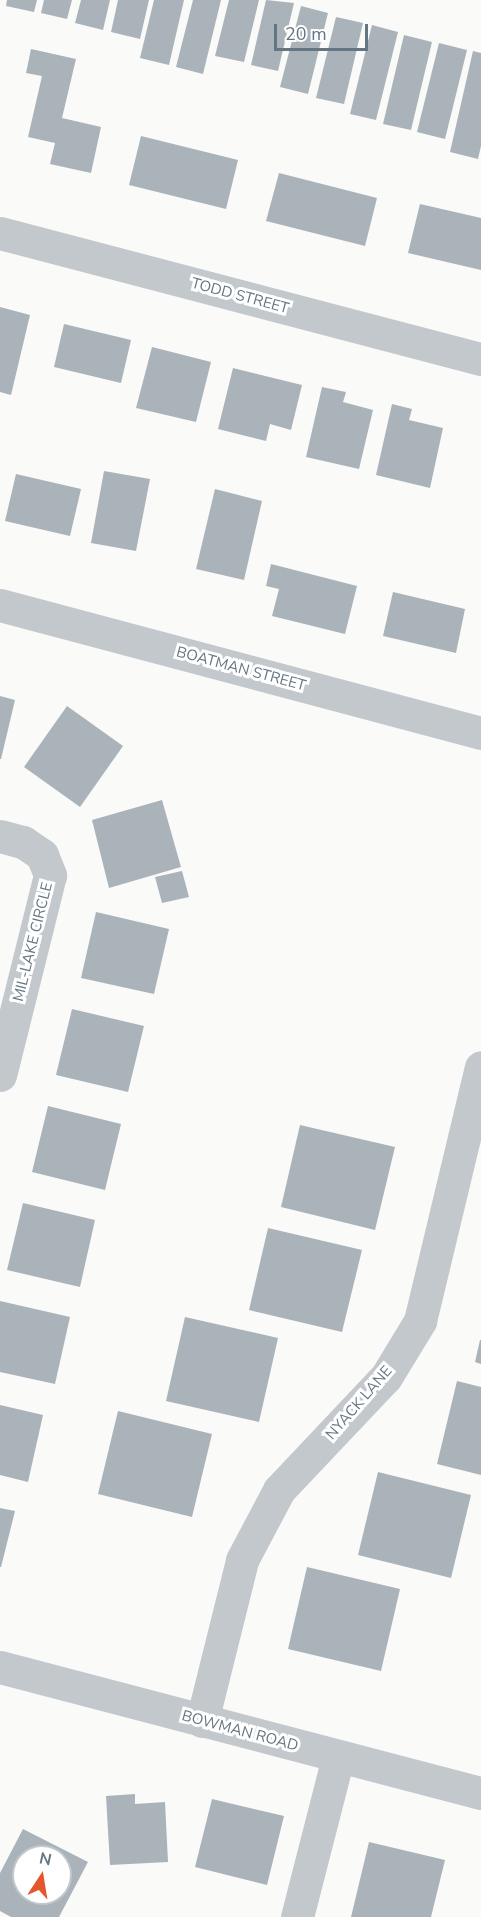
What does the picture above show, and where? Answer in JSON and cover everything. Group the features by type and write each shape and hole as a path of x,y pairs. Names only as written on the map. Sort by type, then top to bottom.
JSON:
{"street":[{"name":"TODD STREET","path":"0,233 481,359"},
{"name":"BOATMAN STREET","path":"0,605 481,733"},
{"name":"MIL-LAKE CIRCLE","path":"0,836 23,842 42,855 50,875 0,1075"},
{"name":"NYACK LANE","path":"202,1721 242,1560 279,1490 386,1377 420,1321 481,1067"},
{"name":"BOWMAN ROAD","path":"0,1668 338,1757 481,1792"},
{"path":"297,1917 338,1757"}],"building":[{"path":"7,0 37,0 34,12 6,6"},
{"path":"44,0 72,0 67,19 41,13"},
{"path":"81,0 110,0 103,30 75,23"},
{"path":"118,0 149,0 140,39 111,32"},
{"path":"154,0 184,0 169,65 140,58"},
{"path":"193,0 221,0 203,74 176,67"},
{"path":"229,0 259,0 244,62 215,56"},
{"path":"266,0 294,3 278,71 251,65"},
{"path":"301,6 328,13 308,94 280,87"},
{"path":"336,17 363,23 344,104 316,98"},
{"path":"372,25 398,32 376,120 350,114"},
{"path":"404,35 432,42 411,130 383,124"},
{"path":"439,43 467,50 445,139 417,132"},
{"path":"31,49 76,59 62,118 101,127 91,173 50,164 55,143 28,137 42,76 26,73"},
{"path":"473,51 481,53 481,146 478,159 450,152"},
{"path":"141,136 238,160 226,209 129,185"},
{"path":"279,173 377,198 365,246 266,221"},
{"path":"420,204 481,218 481,270 408,253"},
{"path":"0,307 30,315 11,395 0,392"},
{"path":"64,324 131,340 121,383 54,367"},
{"path":"152,347 211,362 196,422 136,408"},
{"path":"233,368 302,385 291,430 270,424 266,441 218,429"},
{"path":"322,387 346,392 343,402 373,410 359,469 306,457"},
{"path":"392,404 412,409 409,420 443,428 430,488 376,475"},
{"path":"104,471 150,479 136,551 91,543"},
{"path":"16,474 81,489 70,536 5,521"},
{"path":"215,489 262,501 244,580 196,569"},
{"path":"271,564 357,586 345,634 272,616 279,589 266,586"},
{"path":"393,592 465,609 456,653 383,636"},
{"path":"0,696 15,700 1,759 0,759"},
{"path":"67,706 123,746 80,807 24,767"},
{"path":"162,800 181,867 109,888 92,820"},
{"path":"182,871 189,897 162,903 155,877"},
{"path":"96,912 169,929 154,994 81,978"},
{"path":"72,1009 144,1026 128,1092 56,1075"},
{"path":"48,1106 121,1124 105,1190 32,1172"},
{"path":"300,1125 395,1147 375,1230 281,1207"},
{"path":"23,1203 95,1220 80,1287 7,1270"},
{"path":"268,1228 362,1250 342,1332 249,1310"},
{"path":"0,1301 70,1317 55,1384 0,1372"},
{"path":"185,1317 278,1338 259,1422 166,1401"},
{"path":"481,1340 481,1364 475,1362"},
{"path":"457,1381 481,1387 481,1475 437,1464"},
{"path":"0,1405 43,1415 28,1482 0,1475"},
{"path":"118,1411 212,1434 192,1517 98,1494"},
{"path":"378,1472 471,1495 451,1578 358,1555"},
{"path":"0,1508 15,1511 1,1567 0,1567"},
{"path":"307,1567 400,1589 381,1671 288,1649"},
{"path":"135,1794 135,1804 165,1802 168,1862 110,1865 106,1796"},
{"path":"212,1799 284,1816 267,1885 195,1867"},
{"path":"23,1829 55,1845 15,1845"},
{"path":"369,1842 445,1860 431,1917 351,1917"},
{"path":"12,1850 12,1905 65,1905 59,1917 11,1917 0,1911 0,1873"},
{"path":"72,1854 88,1862 72,1892"}]}
